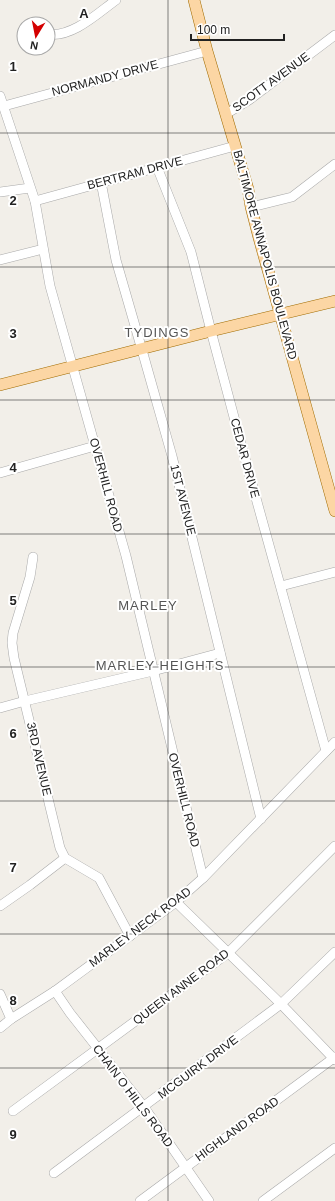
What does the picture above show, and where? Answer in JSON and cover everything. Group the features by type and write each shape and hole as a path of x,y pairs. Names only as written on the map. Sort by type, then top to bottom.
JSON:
{"main road":[{"name":"BALTIMORE ANNAPOLIS BOULEVARD","path":"194,0 207,51 248,189 251,207 335,510"},
{"path":"0,384 335,301"}],"street":[{"path":"56,34 74,29 116,0"},
{"name":"SCOTT AVENUE","path":"226,114 249,100 335,35"},
{"name":"NORMANDY DRIVE","path":"4,106 207,51"},
{"name":"OVERHILL ROAD","path":"0,96 35,200 50,286 126,556 203,878"},
{"name":"BERTRAM DRIVE","path":"35,200 235,146"},
{"path":"251,207 292,197 335,164"},
{"name":"CEDAR DRIVE","path":"157,167 191,252 211,331 326,751"},
{"name":"1ST AVENUE","path":"101,182 116,260 172,456 261,819"},
{"path":"0,192 30,188"},
{"path":"0,260 43,249"},
{"path":"0,474 95,446"},
{"name":"3RD AVENUE","path":"33,557 30,577 16,621 12,643 14,658 60,848 65,858"},
{"path":"281,586 335,572"},
{"path":"0,708 153,671 220,653"},
{"name":"MARLEY NECK ROAD","path":"0,1028 176,902 203,878 335,742"},
{"name":"QUEEN ANNE ROAD","path":"13,1111 228,953 335,846"},
{"path":"0,906 65,858 99,878 130,936"},
{"path":"176,902 335,1059"},
{"name":"MCGUIRK DRIVE","path":"54,1173 281,1004 335,952"},
{"name":"CHAIN O HILLS ROAD","path":"55,990 98,1049 144,1107 209,1201"},
{"path":"0,994 11,1019"},
{"name":"HIGHLAND ROAD","path":"140,1201 335,1059"},
{"path":"263,1201 335,1148"}],"district":[{"name":"TYDINGS","path":"157,332"},
{"name":"MARLEY","path":"148,605"},
{"name":"MARLEY HEIGHTS","path":"160,665"}]}
